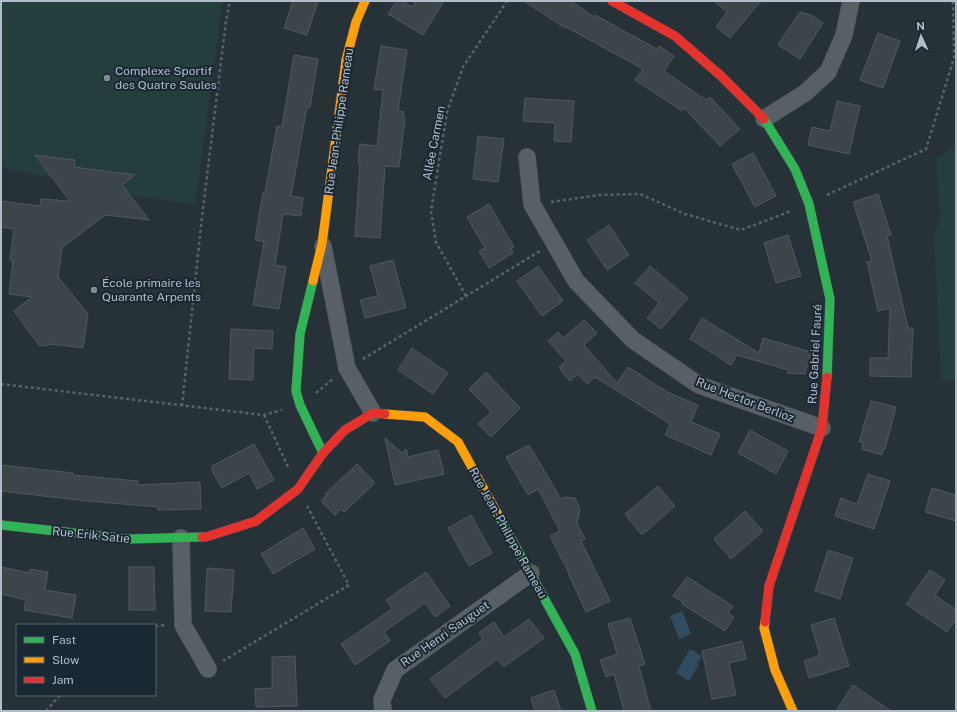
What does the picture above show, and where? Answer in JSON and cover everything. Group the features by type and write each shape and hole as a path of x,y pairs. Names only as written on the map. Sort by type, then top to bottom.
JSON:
{"street":[{"name":"Rue Jean-Philippe Rameau","path":"322,452 300,405 296,390 300,334 322,244 346,60 356,22 365,1"},
{"name":"Rue Gabriel Fauré","path":"612,1 674,36 721,76 764,119 795,169 809,204 830,299 827,387 822,428 769,586 764,628 775,670 793,711"},
{"path":"764,119 805,93 828,72 844,35 851,1"},
{"name":"Rue Hector Berlioz","path":"527,157 532,204 576,281 633,340 699,385 822,428"},
{"name":"Rue Jean-Philippe Rameau","path":"322,244 347,368 374,413 425,417 458,442 575,654 592,711"},
{"path":"322,452 345,430 374,413"},
{"name":"Rue Erik Satie","path":"1,525 129,539 206,537 256,521 298,488 322,452"},
{"path":"182,538 183,625 208,669"},
{"name":"Rue Henri Sauguet","path":"383,711 382,700 395,670 531,574"}],"path":[{"path":"182,406 203,209 226,21 230,1"},
{"name":"Allée Carmen","path":"466,296 436,242 430,211 447,112 462,67 507,1"},
{"path":"208,669 349,585 298,488 264,415"},
{"path":"46,711 59,696"}],"green space":[{"name":"Complexe Sportif des Quatre Saules","path":"1,1 223,1 195,205 130,195 124,187 124,183 135,175 74,167 75,160 35,155 53,178 1,167"},
{"path":"956,134 956,381 941,381 934,235 940,219 936,159 953,147"}],"water":[{"path":"682,611 691,634 679,639 670,616"},
{"path":"690,649 702,656 697,664 699,665 689,681 676,673"}],"building":[{"path":"293,1 318,1 307,35 284,28"},
{"path":"396,1 402,1 412,7 416,1 444,1 423,35 388,14"},
{"path":"524,1 571,1 594,17 595,15 657,49 659,46 674,56 664,71 706,100 710,97 740,129 720,146 684,108 682,111 635,80 643,69 566,27 565,28"},
{"path":"714,1 761,1 730,38 716,27 727,12"},
{"path":"800,12 811,15 823,23 800,59 778,45"},
{"path":"878,33 900,41 883,88 860,80"},
{"path":"381,46 407,50 398,111 404,112 403,117 405,118 399,167 385,166 380,238 355,236 360,144 377,146 383,90 374,89"},
{"path":"294,55 318,59 310,108 307,107 291,196 303,198 301,216 283,214 275,265 286,267 279,309 253,305 264,242 255,240 263,192 265,192 277,126 282,127"},
{"path":"525,98 574,101 571,142 554,141 555,123 523,121"},
{"path":"837,101 860,106 849,154 808,145 812,127 830,131"},
{"path":"478,136 504,139 498,182 473,179"},
{"path":"753,153 776,196 755,207 732,164"},
{"path":"35,155 75,160 74,167 135,175 122,185 149,220 105,215 62,248 58,277 88,314 83,348 50,344 47,346 39,345 14,311 32,297 9,294 13,261 10,260 14,229 1,227 1,201 40,206 41,199 70,201"},
{"path":"878,194 891,235 887,236 908,328 913,328 911,377 870,376 870,358 888,358 890,308 878,311 867,262 872,261 853,202"},
{"path":"489,204 514,247 511,249 513,253 489,268 479,251 485,248 467,217"},
{"path":"609,225 629,255 607,270 587,240"},
{"path":"788,235 801,276 776,283 764,243"},
{"path":"393,260 406,308 365,318 360,300 378,296 370,266"},
{"path":"538,266 563,301 542,316 517,281"},
{"path":"650,266 688,298 661,329 647,318 659,303 635,283"},
{"path":"702,318 759,353 763,338 811,352 805,374 787,373 788,370 737,355 731,365 690,339"},
{"path":"584,320 597,333 584,345 617,383 628,367 669,393 698,405 691,422 720,434 711,455 665,435 670,424 595,377 587,384 578,374 570,381 559,367 566,361 548,341 558,332 563,338"},
{"path":"231,329 273,331 272,349 254,348 253,380 229,379"},
{"path":"412,348 448,373 433,394 398,370"},
{"path":"486,372 520,408 491,437 478,424 491,412 469,389"},
{"path":"871,401 896,407 882,455 862,449 863,443 859,442"},
{"path":"750,430 788,451 776,474 738,453"},
{"path":"385,438 402,453 406,449 408,457 438,450 444,474 395,485"},
{"path":"254,444 274,480 257,489 249,473 222,488 212,471 212,466"},
{"path":"529,445 561,499 565,497 575,498 580,509 577,523 585,539 581,541 610,601 586,612 569,573 550,536 560,531 538,489 528,495 506,457"},
{"path":"357,464 375,483 344,512 341,509 335,515 321,501 327,495 325,494"},
{"path":"1,465 73,473 73,475 138,481 138,485 200,482 201,509 158,510 158,507 87,501 1,491"},
{"path":"868,474 890,481 874,529 835,516 841,498 857,504"},
{"path":"658,486 675,506 642,535 625,514"},
{"path":"932,488 956,495 956,521 925,512"},
{"path":"745,511 763,531 731,559 714,539"},
{"path":"471,515 492,553 469,566 448,528"},
{"path":"303,528 315,549 273,574 261,554"},
{"path":"828,550 853,558 840,599 815,591"},
{"path":"1,567 30,573 30,569 48,572 45,590 76,595 72,618 24,610 26,600 1,594"},
{"path":"129,567 154,567 155,610 129,610"},
{"path":"207,568 234,570 231,612 205,611"},
{"path":"930,570 945,580 935,595 956,610 956,619 947,632 906,604"},
{"path":"426,572 450,606 435,617 425,603 384,632 390,641 355,665 341,644 392,609 386,600"},
{"path":"687,577 733,606 728,613 734,617 725,631 682,604 683,602 673,596"},
{"path":"630,618 645,664 639,666 651,711 624,711 614,674 606,677 600,660 617,654 608,624"},
{"path":"834,618 849,666 809,678 804,661 820,655 811,625"},
{"path":"529,619 544,638 504,667 497,659 445,698 430,679 483,639 479,633 494,622 504,637"},
{"path":"742,641 746,659 729,663 736,695 712,699 702,651"},
{"path":"295,656 297,706 256,707 255,689 272,688 272,657"},
{"path":"853,685 891,711 836,711"},
{"path":"554,690 561,711 535,711 531,698"}],"traffic: fast":[{"path":"764,119 795,169 809,204 830,299 827,377"},
{"path":"313,281 300,334 296,391 300,405 323,453"},
{"path":"497,513 575,654 592,711"},
{"path":"1,525 129,539 202,537"}],"traffic: slow":[{"path":"313,281 322,244 346,60 356,22 365,1"},
{"path":"385,414 425,417 458,442 497,513"},
{"path":"765,622 764,628 775,670 793,711"}],"traffic: jam":[{"path":"612,1 675,36 721,76 764,119"},
{"path":"765,622 769,586 822,428 827,377"},
{"path":"202,537 256,521 298,489 323,453 345,430 373,413 385,414"}],"place":[{"name":"Complexe Sportif des Quatre Saules","path":"107,78"},
{"name":"École primaire les Quarante Arpents","path":"94,290"}]}
